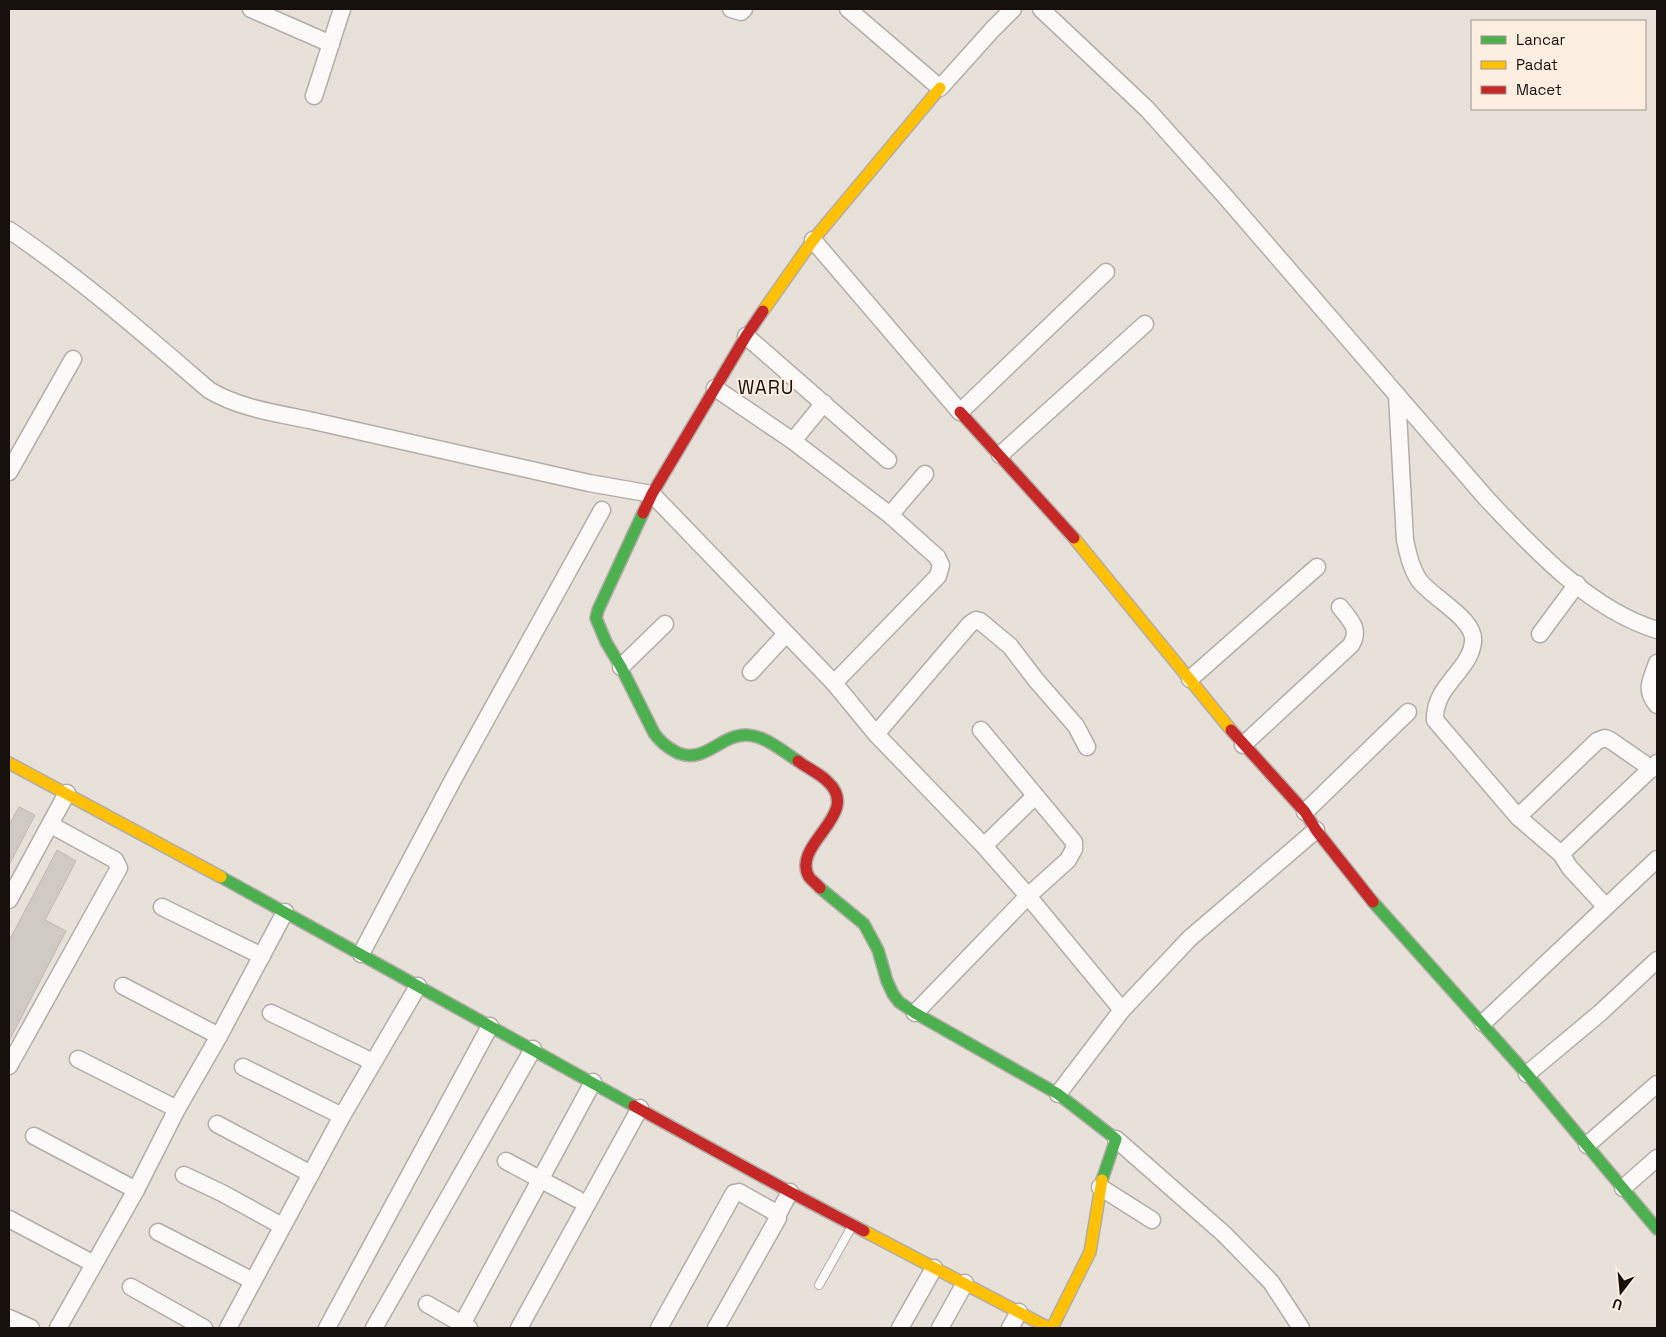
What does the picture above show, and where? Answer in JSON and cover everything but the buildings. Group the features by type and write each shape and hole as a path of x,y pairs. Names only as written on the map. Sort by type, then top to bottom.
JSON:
{"street":[{"path":"251,9 331,44"},
{"path":"314,96 342,9"},
{"path":"731,9 741,12 744,9"},
{"path":"848,9 940,88"},
{"path":"1013,9 940,88 798,259 746,336 652,494 596,614 596,618 606,642 622,667 660,742 681,756 688,757 697,756 731,738 743,735 754,736 765,739 827,781 837,799 836,812 807,856 807,873 810,879 864,924 878,950 893,994 899,1002 915,1013 1058,1094 1116,1139 1224,1234 1271,1282 1301,1328"},
{"path":"1041,9 1147,109 1224,194 1525,540 1576,584 1612,609 1632,620 1657,630"},
{"path":"9,230 46,255 105,301 209,390 228,400 272,413 348,428 589,483 652,494 834,683 876,734 984,846 1122,1010"},
{"path":"810,245 1092,558 1244,745 1305,812 1316,830 1374,903 1483,1023 1656,1226"},
{"path":"960,412 1106,272"},
{"path":"1000,455 1145,324"},
{"path":"746,336 888,460"},
{"path":"9,472 73,359"},
{"path":"715,388 793,441 890,515 937,557 941,565 940,573 834,683"},
{"path":"1397,395 1405,540 1410,561 1426,589 1465,621 1471,630 1474,640 1465,661 1440,695 1435,710 1435,720 1518,817 1561,854 1570,868 1606,907"},
{"path":"793,441 824,404"},
{"path":"890,515 925,474"},
{"path":"361,954 455,776 602,510"},
{"path":"1190,679 1317,567"},
{"path":"1540,634 1576,584"},
{"path":"1244,745 1351,645 1355,639 1355,628 1340,607"},
{"path":"876,734 970,624 976,620 980,621 1010,646 1076,726 1087,747"},
{"path":"622,667 665,624"},
{"path":"752,672 786,634"},
{"path":"1657,663 1648,688 1651,697 1657,705"},
{"path":"1305,812 1408,712"},
{"path":"915,1013 1028,896 1068,860 1075,845 982,730"},
{"path":"1518,817 1601,739 1610,740 1655,766 1561,854"},
{"path":"9,763 285,912 852,1226 1050,1328 1090,1252 1096,1224 1100,1187 1116,1139"},
{"path":"9,900 67,793"},
{"path":"984,846 1035,796"},
{"path":"9,1066 119,868 115,860 51,825"},
{"path":"1058,1094 1122,1010 1190,938 1316,830"},
{"path":"1483,1023 1657,859"},
{"path":"162,907 262,956"},
{"path":"58,1328 136,1190 177,1109 219,1036 285,912"},
{"path":"1527,1074 1600,1013 1657,960"},
{"path":"123,986 219,1036"},
{"path":"228,1328 342,1116 418,986"},
{"path":"271,1013 373,1062"},
{"path":"330,1327 490,1026"},
{"path":"374,1328 533,1049"},
{"path":"78,1059 177,1109"},
{"path":"243,1067 342,1116"},
{"path":"427,1304 464,1327 593,1082"},
{"path":"1587,1145 1657,1084"},
{"path":"519,1328 640,1108"},
{"path":"217,1124 311,1174"},
{"path":"34,1136 136,1190"},
{"path":"1623,1188 1657,1158"},
{"path":"506,1161 577,1199"},
{"path":"184,1175 222,1193 282,1226"},
{"path":"1100,1187 1152,1220"},
{"path":"659,1328 734,1193 739,1192 778,1214"},
{"path":"716,1328 778,1218 778,1214 790,1192"},
{"path":"9,1219 94,1264"},
{"path":"158,1232 253,1281"},
{"path":"900,1328 934,1268"},
{"path":"940,1328 965,1283"},
{"path":"131,1287 204,1328"},
{"path":"1010,1328 1019,1312"},
{"path":"9,1318 31,1328"}],"lane":[{"path":"819,1285 852,1226"}],"traffic: fast":[{"path":"643,513 596,618 606,642 621,667 654,733 671,749 688,755 697,755 705,752 738,736 754,736 774,745 798,761"},
{"path":"221,877 634,1106"},
{"path":"820,888 864,924 878,950 887,981 899,1002 915,1013 1058,1094 1116,1139 1102,1180"},
{"path":"1373,902 1527,1074 1657,1229"}],"traffic: slow":[{"path":"763,311 813,240 940,88"},
{"path":"1074,538 1231,730"},
{"path":"9,763 221,877"},
{"path":"1052,1328 1090,1252 1102,1180"},
{"path":"864,1231 1049,1328"}],"traffic: jam":[{"path":"643,513 652,494 746,336 763,311"},
{"path":"960,412 1074,538"},
{"path":"1231,730 1305,812 1316,830 1373,902"},
{"path":"798,761 824,778 836,793 837,805 833,817 809,853 806,865 809,877 820,888"},
{"path":"634,1106 864,1231"}],"district":[{"name":"WARU","path":"766,387"}]}
